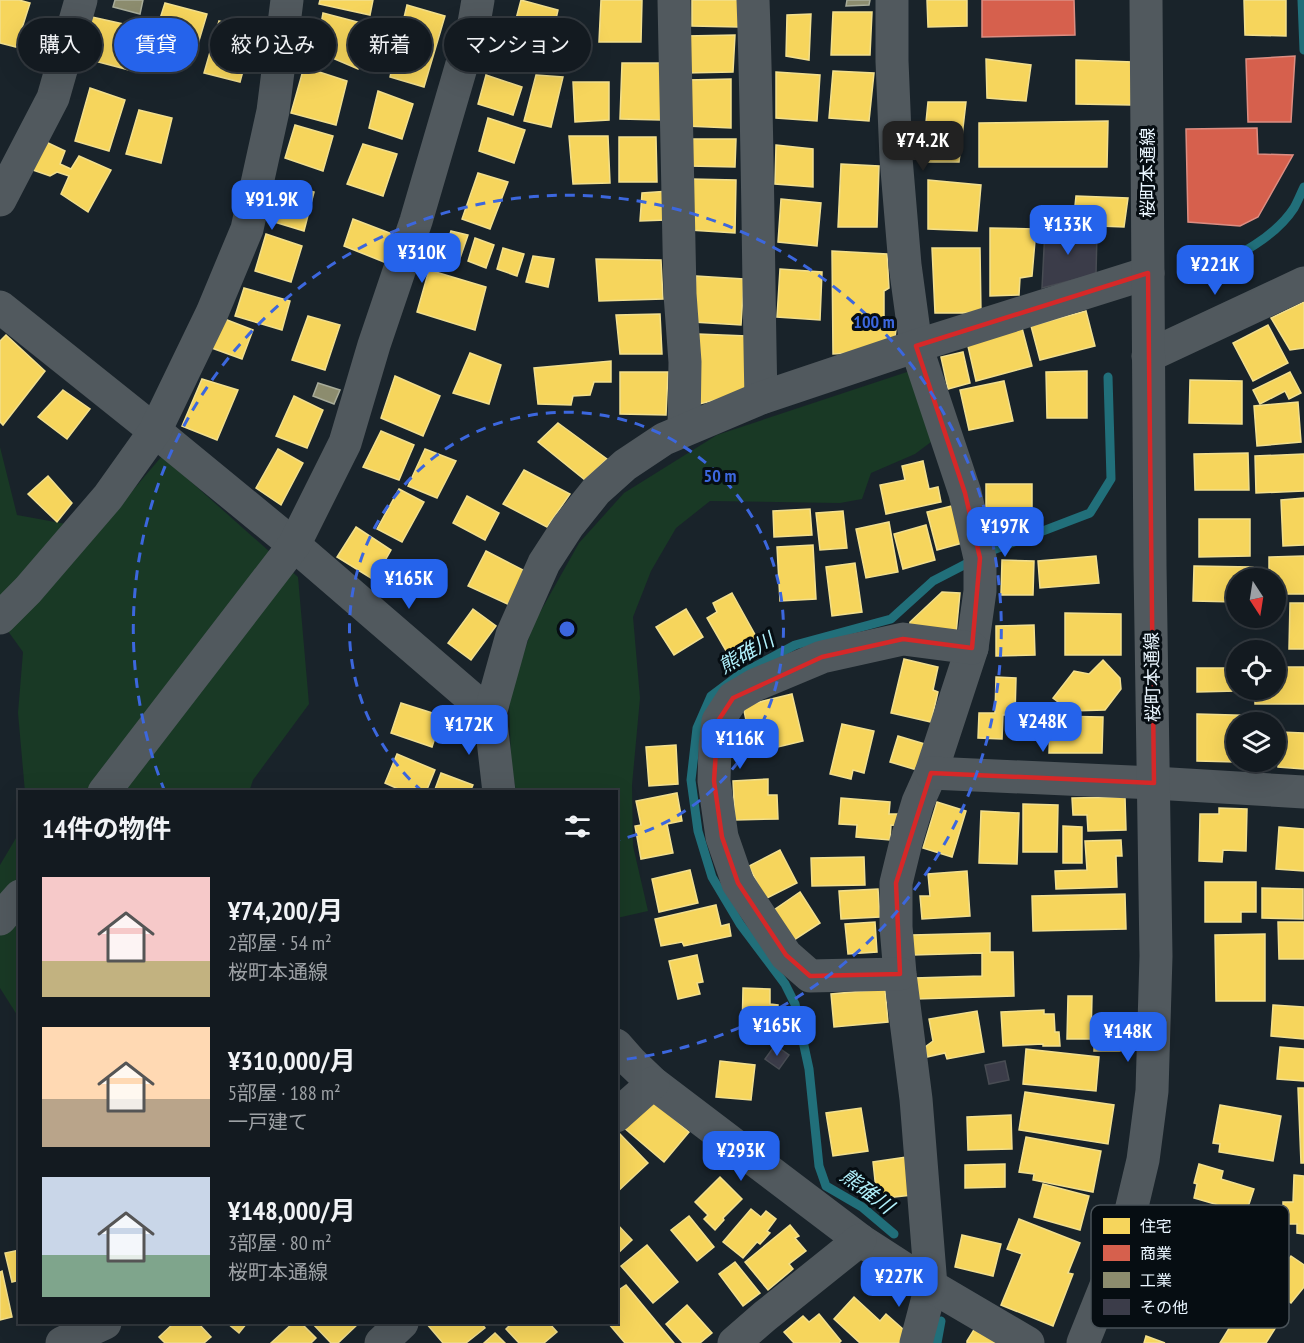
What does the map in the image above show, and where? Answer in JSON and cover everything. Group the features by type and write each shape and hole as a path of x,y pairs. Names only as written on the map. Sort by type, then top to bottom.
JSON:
{"street":[{"path":"0,200 53,98 81,0"},
{"path":"0,618 28,590 108,497 155,430 212,313 247,229 273,111 287,0"},
{"path":"106,790 294,545 345,443 374,345 416,221 474,23 478,0"},
{"path":"674,0 684,430"},
{"path":"753,0 761,398"},
{"path":"892,0 896,158 905,265 916,346 965,493 980,558 980,591 972,648 931,773 915,812 896,883 896,927 900,974 916,1099 931,1286 916,1343"},
{"name":"桜町本通線","path":"1133,1205 1143,1160 1152,1091 1156,956 1146,0"},
{"path":"499,790 490,714 512,635 544,563 568,526 596,490 625,465 664,439 761,398 916,346 1148,273"},
{"path":"1148,356 1304,283"},
{"path":"0,307 155,430 294,545 490,714"},
{"path":"900,974 810,976 786,955 738,884 722,837 714,781 718,721 733,698 822,657 903,639 972,648"},
{"path":"931,773 1304,792"},
{"path":"0,919 18,898"},
{"path":"618,1047 653,1083 860,1240 931,1286 1028,1343"},
{"path":"618,1114 653,1083"},
{"path":"734,1343 860,1240"},
{"name":"桜町本通線","path":"1083,1343 1091,1323"},
{"path":"62,1343 103,1324"},
{"path":"381,1343 401,1324"}],"highlighted area":[{"path":"1148,273 1154,783 931,773 896,883 900,974 810,976 786,955 738,883 722,837 714,781 718,721 733,698 822,657 903,639 972,648 980,558 965,493 916,346"}],"green space":[{"path":"913,370 935,439 915,454 871,473 862,499 840,503 710,501 676,528 651,571 633,617 640,698 632,785 633,846 648,911 618,918 618,790 516,790 511,763 509,696 534,623 579,543 624,493 717,435"},
{"path":"0,447 17,515 99,530 162,456 298,577 309,704 253,780 250,790 25,790 18,713 23,652 0,620"},
{"path":"18,835 18,1016 0,988 0,865"}],"building: 住宅":[{"path":"0,0 19,0 30,3 25,18 18,18 16,47 0,43"},
{"path":"320,0 373,0 370,15 319,4"},
{"path":"521,0 558,10 556,18 516,18"},
{"path":"601,0 642,0 641,42 599,42"},
{"path":"692,0 739,0 739,27 692,26"},
{"path":"927,0 967,0 967,26 928,27"},
{"path":"1244,0 1286,0 1286,36 1245,35"},
{"path":"165,3 207,14 198,44 198,18 160,18"},
{"path":"407,5 445,16 432,60 432,18 404,18"},
{"path":"833,12 872,12 870,55 831,55"},
{"path":"323,13 348,20 348,65 336,60 336,18 322,18"},
{"path":"811,14 809,60 786,56 787,15"},
{"path":"102,19 114,22 114,66 102,63"},
{"path":"735,35 733,72 685,73 686,36"},
{"path":"210,52 210,72 243,72 240,82 204,73"},
{"path":"986,59 1031,65 1026,101 987,98"},
{"path":"1076,60 1133,62 1131,105 1076,104"},
{"path":"622,63 661,63 661,120 620,119"},
{"path":"833,71 874,73 869,121 829,118"},
{"path":"303,72 319,72 347,81 336,125 291,113"},
{"path":"391,72 428,72 424,87 390,77"},
{"path":"776,72 820,75 817,121 776,118"},
{"path":"486,75 522,87 513,115 478,104"},
{"path":"536,75 563,77 551,127 524,121"},
{"path":"731,79 731,128 686,126 687,80"},
{"path":"573,82 609,82 609,120 575,122"},
{"path":"90,88 125,100 109,151 75,141"},
{"path":"378,91 413,104 402,139 369,128"},
{"path":"928,102 966,102 959,162 922,162"},
{"path":"139,110 172,118 161,163 126,154"},
{"path":"488,118 525,130 514,163 479,151"},
{"path":"1108,121 1107,167 979,167 979,123"},
{"path":"295,125 333,136 323,171 285,158"},
{"path":"569,136 608,136 610,183 573,184"},
{"path":"619,137 656,137 657,182 619,182"},
{"path":"690,139 736,139 735,167 689,166"},
{"path":"46,142 65,151 60,164 71,169 79,156 111,170 88,212 61,194 69,176 57,172 50,176 33,170"},
{"path":"363,144 397,154 383,196 347,184"},
{"path":"776,145 813,149 813,187 775,184"},
{"path":"841,164 879,166 877,227 838,227"},
{"path":"478,173 508,182 490,229 462,219"},
{"path":"691,179 736,180 735,233 690,230"},
{"path":"928,180 981,185 977,231 928,229"},
{"path":"283,184 314,192 304,231 271,221"},
{"path":"669,191 666,220 640,221 642,193"},
{"path":"1076,196 1128,198 1124,227 1073,225"},
{"path":"781,199 821,203 817,246 778,242"},
{"path":"353,219 400,237 389,264 344,246"},
{"path":"990,228 1036,229 1032,276 1020,278 1019,295 990,296"},
{"path":"451,231 468,235 459,261 443,255"},
{"path":"266,234 302,246 291,282 255,271"},
{"path":"475,238 494,245 486,268 468,261"},
{"path":"503,248 524,254 517,276 497,269"},
{"path":"932,248 980,248 981,313 935,313"},
{"path":"832,251 887,254 889,288 884,291 884,317 897,321 894,346 867,352 833,354"},
{"path":"533,256 554,259 548,287 526,282"},
{"path":"596,259 661,260 663,299 599,301"},
{"path":"780,269 822,272 820,320 777,317"},
{"path":"429,270 486,287 475,330 417,312"},
{"path":"696,276 744,279 741,325 693,322"},
{"path":"244,288 290,301 282,330 235,316"},
{"path":"1304,302 1304,348 1290,350 1271,318"},
{"path":"1086,311 1095,346 1040,360 1031,326"},
{"path":"660,314 662,354 620,354 616,315"},
{"path":"308,316 340,325 325,370 292,360"},
{"path":"222,318 253,330 242,359 209,347"},
{"path":"1268,325 1288,363 1253,381 1233,343"},
{"path":"1022,328 1032,366 976,381 967,342"},
{"path":"698,334 747,336 748,392 695,405"},
{"path":"6,335 45,371 3,425 0,422 0,341"},
{"path":"963,352 970,383 948,389 941,357"},
{"path":"470,353 501,365 489,404 453,393"},
{"path":"611,361 611,382 594,382 590,395 573,396 571,405 538,404 534,368"},
{"path":"1087,371 1087,418 1047,418 1046,372"},
{"path":"620,372 668,372 666,415 620,414"},
{"path":"1290,372 1301,393 1289,399 1285,391 1260,404 1253,390"},
{"path":"395,376 440,396 423,436 381,418"},
{"path":"202,379 238,390 217,440 182,426"},
{"path":"1190,380 1242,381 1242,424 1189,423"},
{"path":"1004,381 1013,421 969,430 960,390"},
{"path":"63,390 90,409 67,439 38,417"},
{"path":"294,396 323,410 307,448 276,436"},
{"path":"1298,402 1301,442 1257,446 1254,406"},
{"path":"558,423 607,459 585,480 538,442"},
{"path":"381,431 414,445 399,480 363,467"},
{"path":"278,449 303,463 281,505 256,488"},
{"path":"425,449 456,461 437,498 408,486"},
{"path":"1248,453 1249,490 1195,490 1194,454"},
{"path":"1304,454 1304,491 1256,493 1255,456"},
{"path":"923,461 929,489 938,487 941,502 886,514 880,485 905,480 902,466"},
{"path":"524,470 570,494 547,527 503,504"},
{"path":"48,476 72,503 57,522 28,494"},
{"path":"986,484 1032,484 1032,517 986,517"},
{"path":"399,489 424,502 402,542 377,529"},
{"path":"467,496 499,513 485,540 453,523"},
{"path":"1304,498 1304,545 1283,546 1281,500"},
{"path":"960,504 970,541 937,550 927,512"},
{"path":"810,509 812,535 774,537 773,511"},
{"path":"843,511 847,548 820,550 816,513"},
{"path":"1199,519 1250,519 1250,556 1199,557"},
{"path":"889,522 898,572 866,578 856,529"},
{"path":"926,525 935,560 903,569 894,534"},
{"path":"356,527 391,550 374,580 337,557"},
{"path":"813,545 816,599 780,601 777,547"},
{"path":"486,551 527,572 512,606 468,586"},
{"path":"1096,556 1099,583 1040,588 1038,561"},
{"path":"1304,556 1304,594 1286,594 1286,568 1269,568 1269,557"},
{"path":"1002,560 1034,561 1033,595 1001,595"},
{"path":"855,563 862,612 832,616 826,567"},
{"path":"1194,566 1253,567 1226,568 1226,602 1193,601"},
{"path":"942,592 960,593 956,634 909,630 910,622"},
{"path":"732,593 758,640 729,656 707,618 717,612 713,603"},
{"path":"1290,603 1304,603 1304,649 1289,649"},
{"path":"473,609 496,626 471,660 448,643"},
{"path":"686,609 703,637 674,655 656,627"},
{"path":"1065,613 1121,614 1121,655 1065,655"},
{"path":"1034,625 1035,655 996,656 996,626"},
{"path":"904,659 938,667 933,690 938,692 931,722 891,713"},
{"path":"1103,660 1120,678 1121,689 1105,710 1070,711 1053,698 1074,671 1089,674"},
{"path":"1286,667 1304,667 1304,704 1255,704 1255,700 1286,700"},
{"path":"1197,668 1226,668 1226,691 1197,692"},
{"path":"996,677 1016,678 1015,715 1003,715 1002,739 978,738 979,713 995,713"},
{"path":"792,694 803,741 753,753 743,706"},
{"path":"401,703 442,716 432,747 391,733"},
{"path":"1197,714 1226,715 1226,762 1197,761"},
{"path":"1050,716 1103,717 1102,753 1049,753"},
{"path":"842,724 874,731 864,773 853,770 851,779 830,774"},
{"path":"1286,732 1304,733 1304,769 1286,768"},
{"path":"898,736 925,744 917,770 890,762"},
{"path":"676,745 678,784 649,786 646,747"},
{"path":"397,754 435,770 427,790 401,790 385,783"},
{"path":"441,773 473,785 471,790 435,790"},
{"path":"768,779 768,795 777,795 778,819 735,820 733,781"},
{"path":"677,793 682,821 667,824 673,853 641,859 635,826 641,825 636,801"},
{"path":"1125,797 1126,830 1088,831 1087,815 1073,815 1072,798"},
{"path":"841,798 890,802 889,814 901,814 900,826 891,825 890,840 856,837 857,825 839,824"},
{"path":"937,802 966,811 952,857 923,848"},
{"path":"1023,804 1058,805 1057,852 1023,852"},
{"path":"1219,808 1247,809 1246,851 1223,850 1222,862 1199,861 1200,814 1219,814"},
{"path":"981,811 1019,813 1017,864 979,863"},
{"path":"1063,826 1082,827 1082,863 1063,863"},
{"path":"1279,827 1304,829 1304,871 1276,869"},
{"path":"1121,840 1122,856 1116,856 1117,887 1056,889 1055,871 1087,870 1085,841"},
{"path":"780,850 797,883 765,899 749,866"},
{"path":"864,857 865,885 812,886 811,858"},
{"path":"690,870 698,903 659,912 652,879"},
{"path":"967,871 970,916 922,919 920,896 930,896 928,874"},
{"path":"1205,882 1256,882 1256,912 1241,912 1241,922 1205,922"},
{"path":"1262,888 1303,889 1303,919 1262,918"},
{"path":"878,889 880,917 841,919 839,891"},
{"path":"800,892 820,923 791,942 771,912"},
{"path":"1125,894 1126,929 1033,931 1032,896"},
{"path":"716,905 721,926 729,924 731,936 684,946 682,942 661,946 655,919"},
{"path":"875,922 877,952 848,954 845,924"},
{"path":"1278,922 1304,922 1304,959 1279,959"},
{"path":"990,933 990,952 1013,952 1014,996 915,999 914,978 982,976 982,953 913,955 912,935"},
{"path":"1265,934 1265,1001 1216,1001 1215,935"},
{"path":"697,955 703,982 697,983 700,994 678,999 669,961"},
{"path":"743,988 770,989 770,1004 778,1005 777,1022 768,1021 768,1041 761,1040 761,1035 742,1035"},
{"path":"885,989 888,1022 834,1027 831,994"},
{"path":"1068,996 1092,996 1091,1039 1067,1039"},
{"path":"1273,1005 1304,1007 1304,1039 1271,1036"},
{"path":"1044,1010 1044,1014 1054,1014 1055,1032 1059,1032 1060,1046 1043,1046 1043,1044 1003,1046 1001,1012"},
{"path":"977,1011 984,1052 947,1059 945,1053 927,1057 925,1047 933,1041 929,1019"},
{"path":"1095,1016 1120,1016 1120,1051 1094,1051"},
{"path":"1280,1047 1304,1049 1304,1081 1277,1079"},
{"path":"1026,1049 1099,1057 1096,1091 1023,1084"},
{"path":"720,1061 755,1065 751,1100 716,1097"},
{"path":"1298,1088 1304,1088 1304,1163 1301,1163"},
{"path":"1025,1092 1114,1105 1108,1144 1019,1130"},
{"path":"649,1097 689,1132 664,1162 623,1127"},
{"path":"1220,1105 1281,1116 1273,1161 1219,1152 1220,1144 1213,1143"},
{"path":"861,1108 868,1151 833,1156 826,1113"},
{"path":"1011,1115 1012,1149 968,1150 967,1117"},
{"path":"618,1134 648,1163 618,1191"},
{"path":"1026,1137 1101,1151 1093,1192 1033,1180 1034,1174 1019,1172"},
{"path":"906,1157 912,1195 877,1199 873,1162"},
{"path":"1005,1164 1005,1187 965,1188 965,1165"},
{"path":"1199,1164 1223,1171 1221,1179 1254,1189 1249,1205 1218,1205 1194,1198 1197,1184 1194,1183"},
{"path":"1294,1175 1304,1176 1304,1234 1297,1233 1297,1224 1289,1224 1289,1205 1283,1205 1283,1202 1293,1202"},
{"path":"720,1177 742,1199 723,1218 724,1220 715,1230 704,1219 708,1215 695,1202"},
{"path":"1043,1184 1089,1196 1080,1230 1034,1217"},
{"path":"751,1209 761,1217 766,1211 776,1219 767,1231 770,1233 760,1244 757,1242 743,1258 723,1242"},
{"path":"689,1216 714,1247 697,1261 671,1230"},
{"path":"1019,1219 1080,1243 1068,1273 1073,1274 1053,1326 1001,1305 1022,1254 1007,1249"},
{"path":"618,1225 632,1240 618,1253"},
{"path":"790,1225 799,1236 795,1238 806,1251 789,1264 793,1269 768,1290 745,1262"},
{"path":"962,1235 1001,1244 993,1276 955,1267"},
{"path":"647,1245 678,1282 653,1303 621,1266"},
{"path":"18,1250 18,1280 12,1282 5,1253"},
{"path":"1291,1256 1304,1265 1304,1287 1291,1303 1289,1302 1289,1259"},
{"path":"735,1262 760,1293 743,1306 719,1274"},
{"path":"2,1271 12,1317 0,1320 0,1272"},
{"path":"626,1285 674,1343 625,1343 609,1324 618,1324 618,1291"},
{"path":"854,1297 880,1321 886,1314 912,1337 907,1343 860,1343 834,1319"},
{"path":"687,1305 712,1333 700,1343 683,1343 666,1324"},
{"path":"819,1314 841,1341 839,1343 794,1343 784,1332 803,1316 809,1322"},
{"path":"173,1324 199,1324 211,1337 204,1343 165,1343 159,1337"},
{"path":"228,1324 246,1324 239,1333"},
{"path":"292,1324 302,1324 316,1338 311,1343 271,1343"},
{"path":"313,1324 358,1324 338,1343 331,1343"},
{"path":"427,1324 482,1324 485,1328 466,1343 443,1343"},
{"path":"511,1324 550,1324 557,1332 544,1343 519,1343 506,1329"},
{"path":"975,1328 1000,1343 967,1343"},
{"path":"1229,1328 1275,1328 1266,1343 1220,1343"},
{"path":"495,1333 505,1343 484,1343"},
{"path":"1146,1336 1165,1343 1144,1343"}],"building: 商業":[{"path":"982,0 1074,0 1075,35 982,37"},
{"path":"1295,56 1291,122 1248,122 1246,59"},
{"path":"1257,128 1258,154 1293,155 1258,217 1240,226 1188,222 1186,129"}],"building: 工業":[{"path":"115,0 143,0 140,14 113,7"},
{"path":"847,0 870,0 869,5 846,6"},
{"path":"318,383 340,390 334,404 313,396"}],"building: その他":[{"path":"1045,229 1097,233 1096,274 1042,288"},
{"path":"775,1045 789,1055 779,1069 765,1059"},
{"path":"1005,1061 1009,1080 989,1084 985,1065"}],"waterway":[{"name":"熊碓川","path":"1302,0 1304,50"},
{"name":"熊碓川","path":"1191,279 1247,250 1274,231 1294,208 1304,187"},
{"name":"熊碓川","path":"894,1234 862,1207 826,1186 819,1166 809,1069 795,1004 785,984 740,924 712,877 698,831 691,780 697,728 711,696 739,675 795,645 891,619 933,581 993,550 1090,513 1111,479 1108,377"},
{"name":"熊碓川","path":"937,1343 941,1321"}]}
